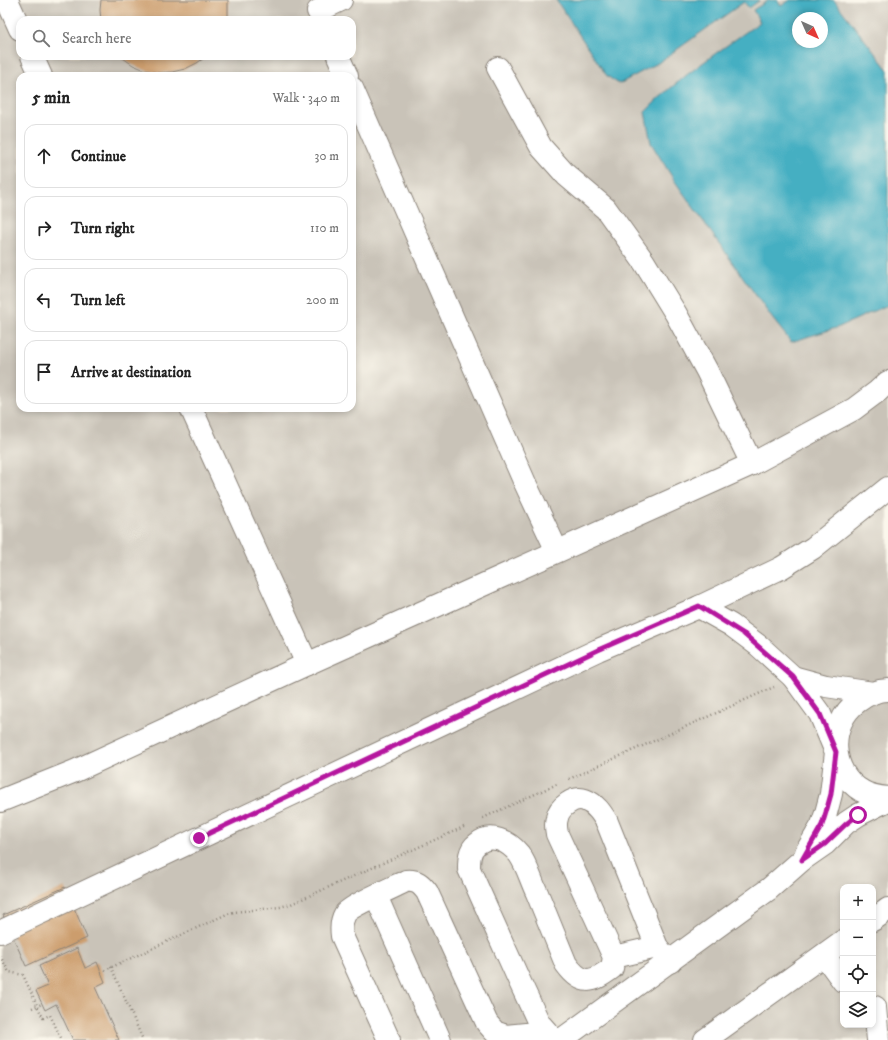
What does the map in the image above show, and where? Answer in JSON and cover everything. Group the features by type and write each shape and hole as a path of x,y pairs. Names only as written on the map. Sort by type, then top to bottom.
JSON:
{"street":[{"path":"7,0 16,20"},
{"path":"318,10 341,0"},
{"path":"34,60 39,72"},
{"path":"340,60 344,72"},
{"path":"498,68 541,147 566,175 606,209 644,262 676,314 707,371 752,464"},
{"path":"356,97 557,552"},
{"path":"0,801 75,771 307,664 752,464 854,409 888,382"},
{"path":"193,412 307,664"},
{"path":"0,932 598,650 699,606 788,564 844,525 888,488"},
{"path":"699,606 744,634 786,680 820,714 836,752 840,767 849,780 861,790 875,797 888,799"},
{"path":"786,680 826,686 881,691"},
{"path":"802,860 822,825 831,794 838,727 844,715 852,706 862,698 881,691"},
{"path":"554,1037 539,1023 469,869 470,854 474,846 483,839 491,838 502,840 519,854 527,869 566,964 576,976 591,980 612,968 614,956 558,834 556,826 558,814 562,808 570,802 580,798 587,800 600,811 607,822 664,954"},
{"path":"389,1040 342,936 341,928 342,920 348,910 406,881 420,883 428,892 487,1023 495,1032 506,1036 554,1037 664,954 769,889 802,860 825,844 858,815 888,799"},
{"path":"376,896 440,1040"},
{"path":"876,918 888,909"},
{"path":"705,1040 840,943"},
{"path":"614,956 664,954"},
{"path":"824,954 840,977"},
{"path":"878,1040 879,1007"}],"path":[{"path":"566,780 786,680"},
{"path":"482,818 559,784"},
{"path":"101,972 227,914 280,907 291,904 468,825"},
{"path":"0,956 9,972 22,975 43,1018 50,1015 62,1040"},
{"path":"111,968 143,1040"},
{"path":"32,1008 42,1004"}],"shaded area":[{"path":"0,0 888,0 888,1040 0,1040"}],"water":[{"path":"556,0 760,0 749,8 744,2 658,63 619,84 607,76"},
{"path":"769,0 778,0 781,6 790,0 834,0 888,70 888,305 839,327 791,342 772,318 674,180 651,143 645,112 686,76 760,22 753,10"}],"building":[{"path":"101,0 228,0 228,16 101,16"},
{"path":"126,60 201,60 185,69 172,72 154,72 133,65"},
{"path":"65,887 87,938 26,966 3,915"},
{"path":"77,948 85,968 97,962 105,982 95,987 119,1040 73,1040 56,1004 45,1010 36,991 48,986 39,966"}],"route":[{"path":"199,838 598,650 699,606 744,634 793,677 820,714 836,752 831,794 822,825 802,860 825,844 858,815"}]}
